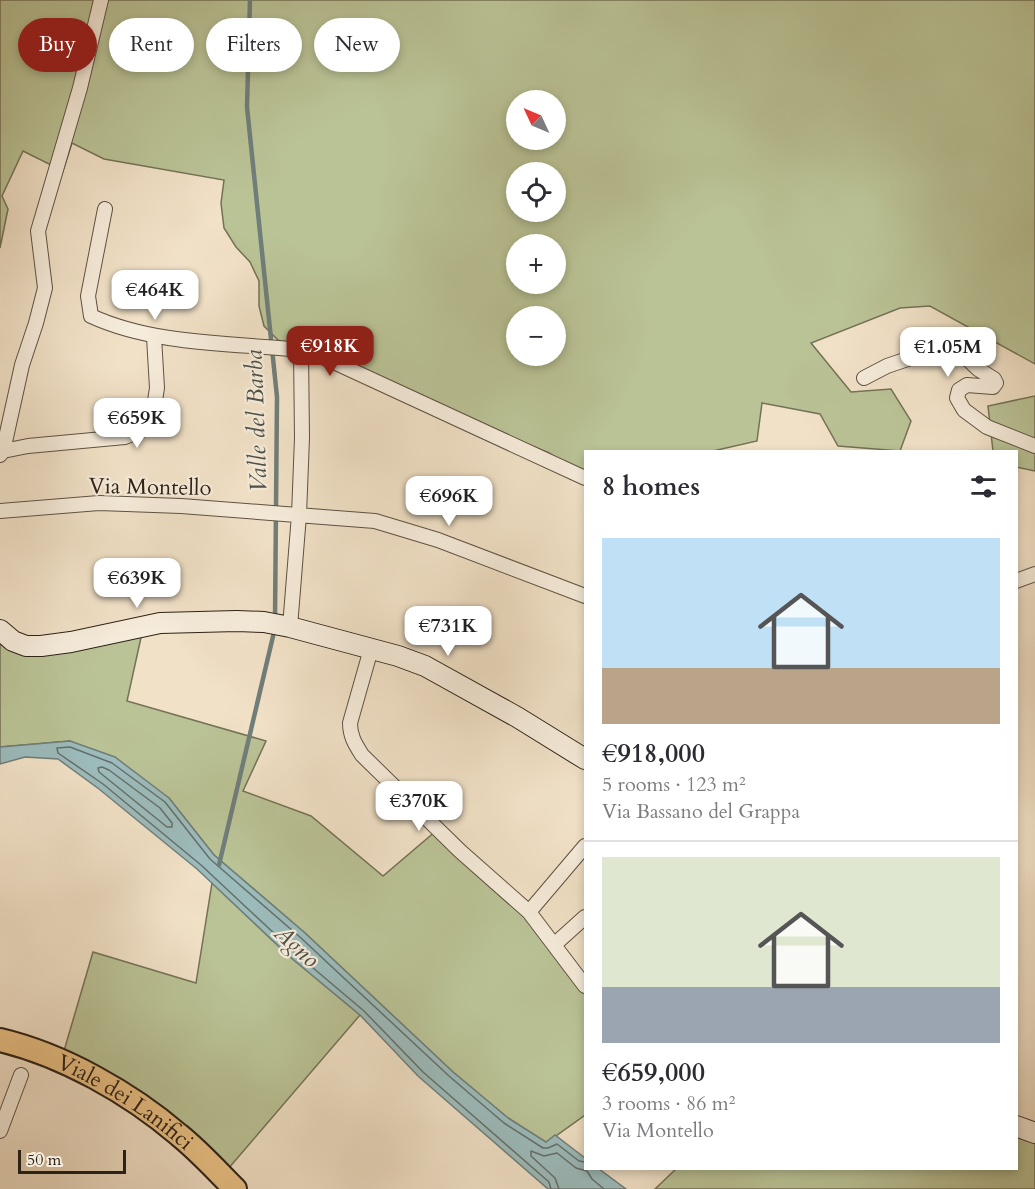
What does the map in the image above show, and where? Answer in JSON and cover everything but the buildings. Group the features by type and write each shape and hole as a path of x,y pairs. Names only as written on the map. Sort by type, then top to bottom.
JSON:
{"main road":[{"path":"0,630 13,641 26,646 41,646 72,642 160,623 196,621 278,625 371,649 425,666 459,683 584,758"},
{"name":"Viale dei Lanifici","path":"0,1040 34,1051 93,1077 137,1103 179,1135 236,1189"},
{"path":"1018,1127 1035,1133"}],"street":[{"path":"101,0 80,88 38,231 45,288 22,365 2,453 28,446 124,437 151,426 157,388 154,337"},
{"path":"105,209 88,296 91,316 111,326 154,337 312,352 584,478"},
{"path":"864,378 887,366 940,348 949,347 958,350 996,382 993,387 967,385 959,390 957,398 964,410 987,427 1035,446"},
{"path":"278,625 295,515 302,438 301,350"},
{"name":"Via Montello","path":"0,511 99,503 181,506 375,521 438,540 584,596"},
{"path":"1018,580 1035,574"},
{"path":"371,649 350,723 350,734 354,743 362,755 453,844 529,912 584,985"},
{"path":"529,912 584,847"},
{"path":"554,945 584,918"},
{"path":"0,1131 21,1075"}],"green space":[{"path":"0,0 1035,0 1035,364 930,306 900,308 811,343 851,392 891,389 911,421 900,450 838,446 820,414 762,403 757,441 717,450 584,450 584,478 549,453 351,370 331,353 306,351 278,340 264,326 259,306 259,281 250,262 236,247 224,228 221,203 224,180 104,159 72,143 63,171 23,151 2,196 8,209 0,248"},
{"path":"1035,396 1035,471 1018,467 1018,450 993,450 988,406"},
{"path":"144,624 127,701 266,741 243,791 311,816 383,876 443,825 498,878 584,989 584,1116 546,1143 508,1118 453,1072 305,933 214,855 169,798 70,741 0,747 0,629 14,640"},
{"path":"212,883 289,956 360,1015 222,1176 61,1061 93,952 196,983"},
{"path":"1018,1127 1035,1132 1035,1189 655,1189 675,1170 1018,1170"}],"water":[{"name":"Agno","path":"70,741 115,757 169,798 214,855 305,933 453,1072 508,1118 546,1142 555,1135 584,1157 584,1170 600,1170 626,1189 548,1189 418,1076 360,1015 289,956 197,869 99,789 58,759 25,757 0,764 0,747"}],"waterway":[{"name":"Valle del Barba","path":"250,0 247,107 277,397 275,620"},
{"name":"Valle del Barba","path":"219,865 275,628"}]}
